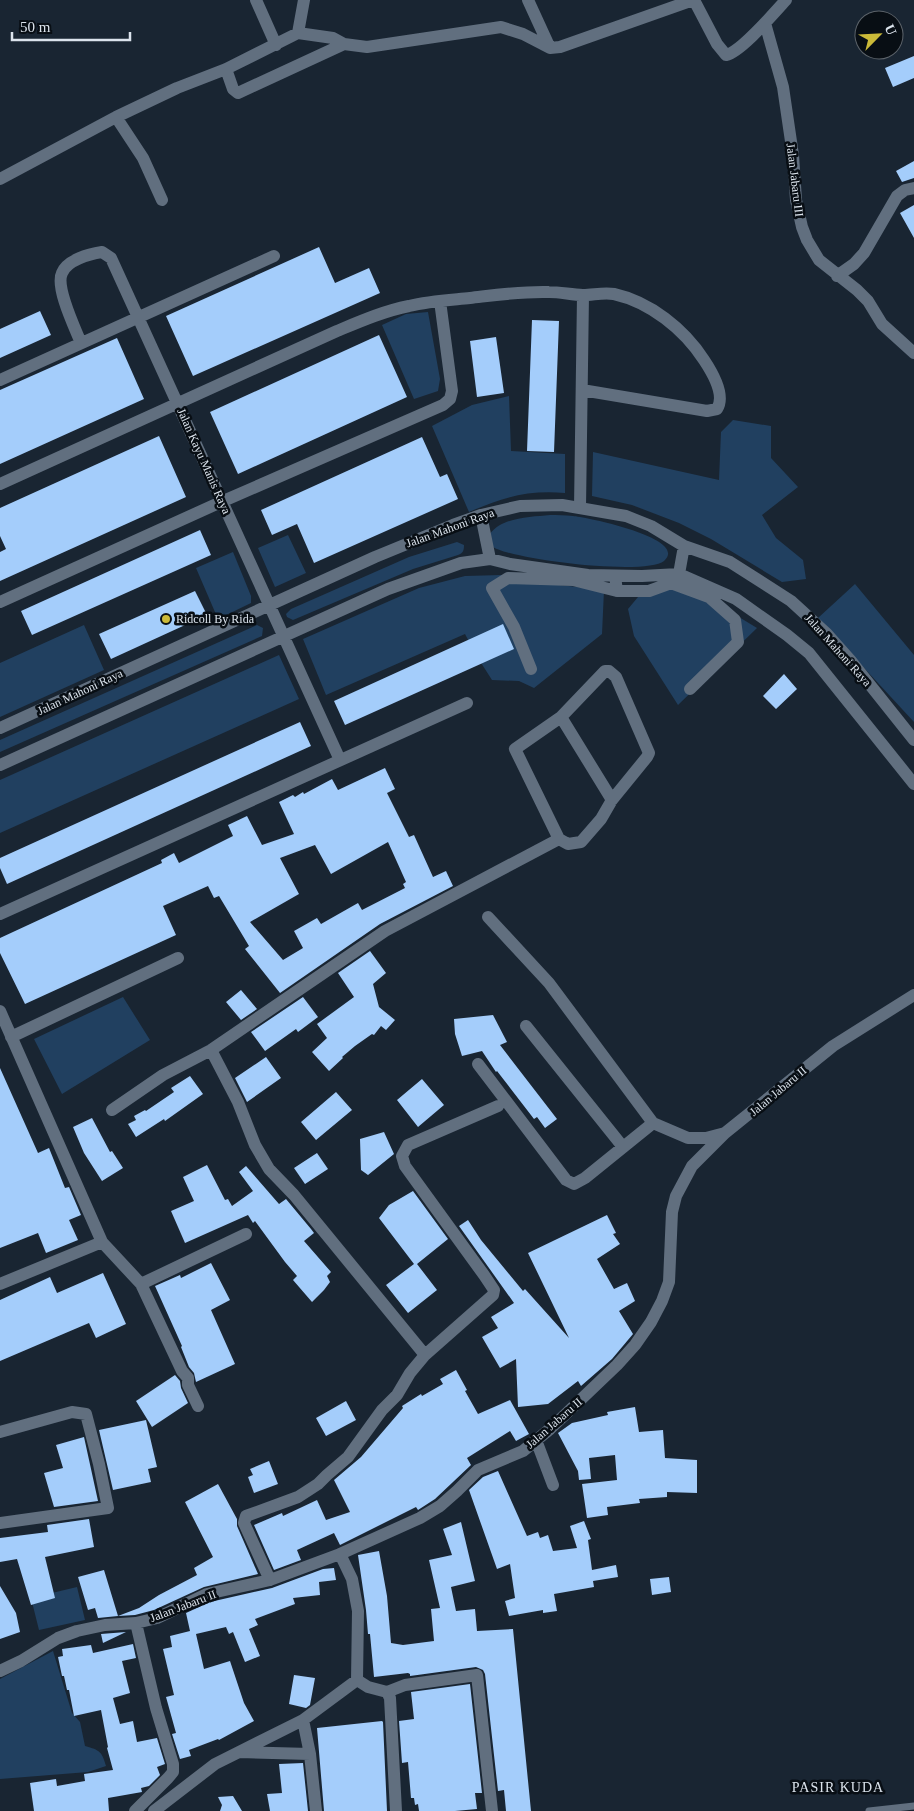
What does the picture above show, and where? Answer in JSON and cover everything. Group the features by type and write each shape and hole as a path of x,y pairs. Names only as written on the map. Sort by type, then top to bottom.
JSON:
{"street":[{"path":"256,0 276,45"},
{"path":"298,33 304,0"},
{"path":"528,0 550,48"},
{"path":"0,179 116,117 176,88 226,69 298,33 333,38 344,44 367,47 501,27 523,34 550,48 560,47 694,0 717,44 726,55 734,52 786,0"},
{"name":"Jalan Jabaru III","path":"765,23 783,87 793,155 796,200 802,227 815,255 837,276 861,294 868,301 882,324 914,353"},
{"path":"226,69 234,89 238,93 344,44"},
{"path":"116,117 143,158 162,200"},
{"path":"837,276 854,264 864,253 897,196 904,190 914,188"},
{"name":"Jalan Kayu Manis Raya","path":"81,343 60,286 61,273 69,264 91,254 102,252 111,258 139,317 221,502 340,760"},
{"path":"0,380 274,256"},
{"path":"0,484 376,315 409,306 440,301 550,292 583,295 612,294 627,299 645,306 673,324 693,345 705,360 714,378 720,404 717,409 707,411 582,390"},
{"path":"580,508 583,295"},
{"path":"0,602 221,502 443,405 450,399 452,392 440,301"},
{"name":"Jalan Mahoni Raya","path":"0,728 374,557 481,515 531,504 562,505 626,516 651,526 684,546 730,562 791,601 833,641 914,740"},
{"path":"481,515 490,559"},
{"path":"679,574 684,546"},
{"name":"Jalan Mahoni Raya","path":"0,765 388,588 461,563 490,559 553,571 615,576 679,574 736,599 788,636 809,654 914,784"},
{"path":"615,576 617,591"},
{"path":"531,669 514,627 492,588 508,578 573,580 617,591 649,591 671,583 709,597 735,620 738,642 690,689"},
{"path":"605,671 609,671 612,673 649,753 612,800 601,819 581,842 568,844 559,839 515,749 560,717 605,671"},
{"path":"0,914 467,703"},
{"path":"560,717 612,800"},
{"path":"112,1110 163,1075 211,1050 385,931 559,839"},
{"path":"488,917 549,983 653,1123 688,1138 706,1138 725,1134"},
{"path":"11,1036 178,958"},
{"name":"Jalan Jabaru II","path":"0,1671 21,1661 58,1638 77,1631 105,1625 136,1623 157,1618 173,1612 207,1594 270,1580 340,1554 420,1518 440,1506 457,1492 478,1470 523,1450 617,1365 635,1346 651,1322 669,1282 672,1212 676,1196 692,1166 725,1134 833,1046 914,995"},
{"path":"0,1011 102,1242 141,1284 182,1371 188,1378 188,1385 198,1406"},
{"path":"526,1026 623,1148"},
{"path":"211,1050 238,1102 254,1145 270,1169 294,1194 425,1355"},
{"path":"478,1064 566,1180 574,1184 585,1178 653,1123"},
{"path":"270,1580 244,1523 246,1516 298,1497 318,1484 326,1474 348,1457 382,1410 397,1395 410,1373 425,1355 493,1295 494,1290 484,1274 405,1166 402,1156 408,1146 498,1106"},
{"path":"141,1284 246,1234"},
{"path":"0,1284 102,1242"},
{"path":"0,1432 72,1412 86,1414 100,1464 108,1508 0,1523"},
{"path":"536,1440 553,1485"},
{"path":"340,1554 352,1579 358,1611 357,1680"},
{"path":"135,1811 173,1772 173,1764 156,1708 136,1623"},
{"path":"357,1680 387,1692 405,1686 478,1675 492,1811"},
{"path":"154,1811 215,1764 303,1720 357,1680"},
{"path":"387,1692 390,1698 396,1811"},
{"path":"303,1720 310,1754 316,1811"},
{"path":"238,1752 310,1754"}],"lane":[{"path":"869,1811 914,1806"}],"shaded area":[{"path":"428,312 440,379 438,391 414,399 382,325 406,314"},
{"path":"509,396 511,451 565,454 565,493 552,492 516,496 493,502 469,512 432,426 472,405"},
{"path":"733,420 771,426 771,458 798,487 762,515 776,538 803,560 806,579 782,582 711,539 679,523 632,505 592,496 593,452 719,480 721,432"},
{"path":"550,515 581,517 633,530 662,544 668,553 664,561 652,565 607,567 550,561 503,551 491,546 490,534 502,524 526,517"},
{"path":"288,535 306,573 275,587 258,548"},
{"path":"457,542 464,545 463,552 458,555 413,569 293,620 287,617 286,614 291,609 409,557"},
{"path":"233,552 251,596 251,603 218,619 196,568"},
{"path":"502,575 542,583 604,590 602,634 534,688 519,681 492,680 465,634 326,695 303,639 419,588 465,576"},
{"path":"855,584 914,655 914,722 818,618"},
{"path":"674,586 711,600 757,628 678,705 634,636 628,609 643,591"},
{"path":"84,625 104,670 0,717 0,663"},
{"path":"257,625 263,628 262,636 0,752 0,740"},
{"path":"279,655 299,699 0,833 0,780"},
{"path":"123,997 150,1040 62,1094 34,1039"},
{"path":"77,1587 85,1620 39,1630 31,1598"},
{"path":"53,1651 72,1713 80,1722 85,1746 100,1752 106,1766 88,1772 0,1779 0,1679"}],"building":[{"path":"914,56 914,78 893,87 885,68"},
{"path":"914,161 914,178 902,182 896,171"},
{"path":"914,205 914,238 900,213"},
{"path":"319,247 335,283 369,268 380,293 193,376 166,316"},
{"path":"40,311 51,335 0,358 0,329"},
{"path":"532,320 559,321 554,452 527,451"},
{"path":"379,335 407,397 238,474 210,412"},
{"path":"496,337 504,393 477,397 470,341"},
{"path":"117,338 144,399 0,464 0,390"},
{"path":"159,436 186,497 0,581 0,552 6,549 0,536 0,508"},
{"path":"422,437 440,477 447,474 458,499 314,563 297,524 272,535 261,510"},
{"path":"200,530 211,555 32,635 21,611"},
{"path":"195,591 207,615 111,659 99,634"},
{"path":"503,624 514,649 345,725 334,701"},
{"path":"784,674 797,689 776,709 763,696"},
{"path":"300,722 311,746 7,884 0,868 0,858"},
{"path":"385,768 395,789 387,793 409,837 414,835 433,877 446,871 453,886 380,924 280,993 245,949 249,946 219,896 214,898 208,886 163,906 176,935 25,1004 0,953 0,938 162,863 161,860 174,853 179,863 233,836 228,825 247,816 262,845 294,834 279,802 293,795 295,797 303,792 304,794 332,779 338,790","holes":["388,842 406,882 403,884 405,888 362,910 358,903 321,924 317,918 294,931 303,948 283,960 250,922 299,894 280,858 315,845 331,874"]},
{"path":"370,951 386,973 373,984 379,1007 395,1020 386,1030 381,1026 374,1035 372,1034 355,1046 329,1071 312,1052 327,1038 317,1024 354,997 338,973"},
{"path":"241,990 257,1009 241,1020 226,1002"},
{"path":"303,997 318,1017 298,1032 296,1029 265,1051 251,1032"},
{"path":"493,1015 507,1042 500,1045 557,1119 545,1128 537,1117 534,1119 496,1072 482,1051 462,1056 455,1034 454,1019"},
{"path":"266,1057 281,1078 247,1102 235,1078"},
{"path":"0,1068 38,1153 49,1148 65,1188 69,1187 81,1215 69,1220 78,1240 46,1253 38,1233 0,1248"},
{"path":"190,1076 203,1094 165,1121 164,1119 136,1137 128,1124 136,1120 134,1116 146,1111 174,1092 171,1088"},
{"path":"422,1079 444,1105 418,1127 397,1100"},
{"path":"336,1092 352,1110 316,1140 301,1122"},
{"path":"92,1118 110,1152 112,1151 123,1168 102,1181 84,1153 73,1127"},
{"path":"384,1132 394,1154 368,1175 361,1170 360,1139"},
{"path":"317,1153 328,1169 305,1184 294,1168"},
{"path":"207,1165 225,1200 228,1199 232,1206 253,1191 239,1172 246,1166 279,1204 286,1199 311,1229 314,1233 304,1241 331,1272 327,1276 330,1282 312,1302 293,1280 297,1276 255,1221 253,1223 248,1215 185,1243 171,1211 194,1201 183,1177"},
{"path":"413,1191 448,1239 417,1264 437,1290 408,1313 386,1285 414,1264 379,1218 389,1205"},
{"path":"607,1215 616,1233 613,1234 620,1244 597,1259 614,1289 627,1283 635,1301 619,1311 633,1334 612,1359 581,1386 578,1381 548,1404 518,1407 516,1359 500,1368 482,1337 498,1328 491,1317 514,1303 459,1226 468,1220 481,1240 523,1291 525,1289 569,1338 528,1253"},
{"path":"211,1263 230,1300 211,1310 235,1364 196,1382 194,1373 189,1367 182,1346 155,1286 180,1275 181,1278"},
{"path":"103,1273 126,1324 96,1338 89,1323 0,1361 0,1300 50,1277 57,1293"},
{"path":"456,1370 478,1414 510,1400 529,1434 516,1441 510,1431 467,1458 471,1465 435,1499 418,1510 416,1507 340,1545 334,1533 297,1550 301,1560 274,1570 254,1525 282,1513 283,1516 317,1500 326,1520 350,1512 334,1480 361,1457 403,1408 402,1406 421,1394 422,1396 443,1384 440,1379"},
{"path":"175,1375 180,1381 188,1403 152,1427 136,1401"},
{"path":"346,1401 356,1420 326,1436 316,1418"},
{"path":"635,1407 639,1432 663,1430 665,1458 697,1460 697,1493 667,1492 667,1497 639,1499 640,1503 607,1507 608,1515 587,1518 582,1484 617,1480 615,1455 589,1458 591,1479 579,1480 578,1471 558,1433 572,1423 608,1415 607,1412"},
{"path":"146,1420 157,1467 148,1469 151,1482 113,1490 99,1430"},
{"path":"84,1437 98,1501 54,1507 44,1473 63,1468 56,1445"},
{"path":"269,1461 278,1484 254,1493 248,1477 253,1475 250,1469"},
{"path":"498,1471 527,1536 538,1532 540,1538 548,1535 553,1551 577,1548 570,1526 584,1521 591,1539 588,1540 592,1570 616,1565 618,1577 593,1581 594,1587 554,1594 557,1611 543,1613 543,1610 509,1616 505,1601 515,1598 510,1564 497,1569 469,1490 483,1477"},
{"path":"218,1484 237,1519 237,1526 258,1574 204,1587 154,1610 135,1615 118,1616 139,1608 197,1575 194,1568 213,1557 185,1502"},
{"path":"89,1519 94,1547 45,1557 55,1598 31,1605 17,1559 0,1562 0,1538 48,1532 47,1525"},
{"path":"461,1522 475,1581 451,1587 456,1611 475,1609 477,1631 513,1629 531,1811 506,1811 504,1790 498,1791 483,1670 476,1667 410,1676 408,1673 374,1677 370,1634 368,1634 358,1555 379,1551 387,1596 391,1643 403,1645 434,1641 431,1609 440,1608 429,1560 452,1555 443,1529"},
{"path":"334,1568 336,1580 319,1582 320,1595 293,1598 295,1604 255,1619 258,1625 249,1629 260,1656 245,1662 233,1632 229,1634 226,1627 196,1634 204,1669 230,1661 244,1703 254,1721 219,1740 189,1750 191,1756 180,1759 172,1734 176,1733 166,1697 174,1695 163,1649 172,1647 170,1636 190,1631 186,1613 210,1602 272,1588 323,1569"},
{"path":"104,1570 118,1616 98,1618 95,1608 88,1610 78,1577"},
{"path":"669,1577 671,1592 652,1595 650,1579"},
{"path":"0,1586 16,1613 20,1632 0,1639"},
{"path":"126,1632 103,1643 101,1634"},
{"path":"133,1644 136,1658 122,1661 130,1693 113,1698 120,1724 133,1721 137,1742 157,1738 165,1764 157,1767 160,1775 149,1786 141,1788 142,1792 108,1798 109,1811 34,1811 30,1783 56,1779 57,1786 85,1781 84,1774 113,1770 107,1748 101,1710 74,1716 69,1690 67,1690 64,1676 62,1676 58,1657 63,1656 62,1649 91,1645 93,1653"},
{"path":"294,1675 315,1678 310,1705 306,1708 289,1704"},
{"path":"470,1684 482,1793 475,1793 477,1809 419,1811 418,1804 415,1805 414,1798 411,1798 408,1762 402,1763 399,1721 414,1719 411,1692"},
{"path":"382,1721 387,1811 324,1811 317,1728"},
{"path":"303,1763 308,1811 270,1811 267,1794 282,1793 279,1764"},
{"path":"233,1796 242,1811 220,1811 222,1805 218,1797"}],"place":[{"name":"Ridcoll By Rida","path":"166,619"}],"district":[{"name":"PASIR KUDA","path":"838,1787"}]}
